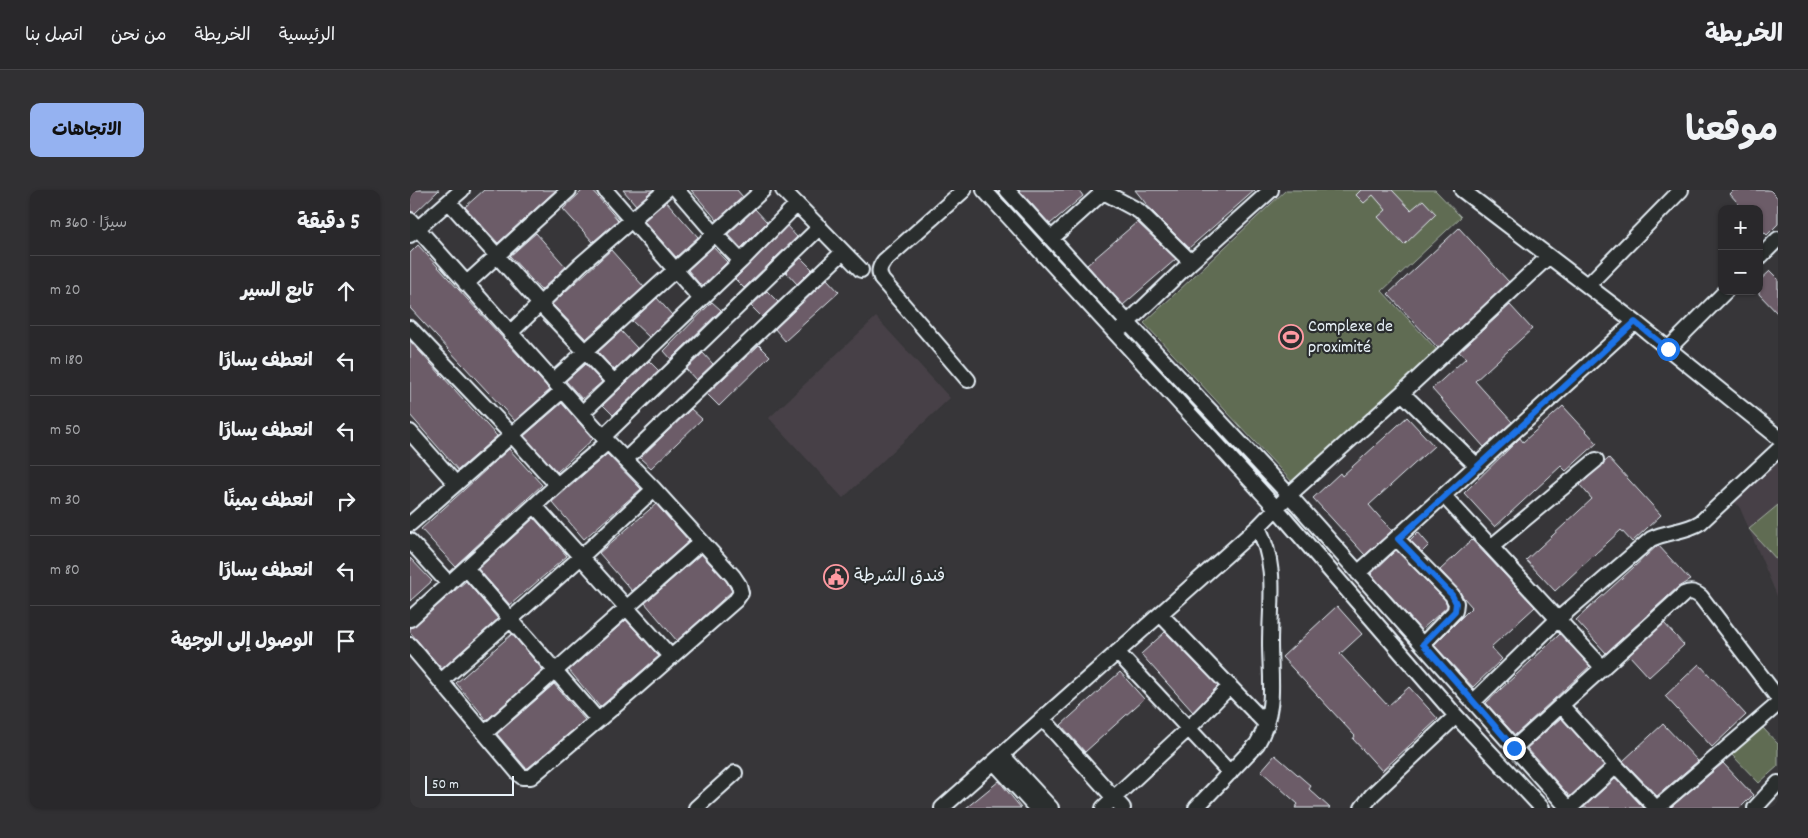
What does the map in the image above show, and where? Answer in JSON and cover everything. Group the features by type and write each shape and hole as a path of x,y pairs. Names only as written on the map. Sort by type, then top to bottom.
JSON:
{"street":[{"path":"410,645 519,774 526,778 531,777 598,720 736,600 741,593 739,585 733,576 413,227 449,202 462,190"},
{"path":"466,284 569,190"},
{"path":"605,190 701,299"},
{"path":"510,333 580,265 666,190"},
{"path":"676,190 741,261"},
{"path":"410,524 512,435 558,386 585,352 763,190"},
{"path":"783,190 861,270"},
{"path":"964,190 884,261 880,266 879,274 882,280 968,380"},
{"path":"984,190 1276,508 1456,716 1542,808"},
{"path":"1007,190 1289,495 1569,808 1616,766"},
{"path":"1115,334 1271,190"},
{"path":"1462,190 1588,285 1778,437"},
{"path":"1588,285 1681,190"},
{"path":"1052,238 1102,191 1147,218 1191,262"},
{"path":"449,202 540,304 614,382"},
{"path":"582,413 741,261 797,204"},
{"path":"410,619 558,486 820,227"},
{"path":"1763,254 1778,239"},
{"path":"625,460 843,252"},
{"path":"944,808 1258,527 1289,495 1402,393 1548,256"},
{"path":"1668,349 1722,295"},
{"path":"1358,573 1398,539 1635,322"},
{"path":"410,328 558,486"},
{"path":"1402,393 1476,466"},
{"path":"410,432 456,484"},
{"path":"1473,702 1558,620 1651,540 1702,522 1778,450"},
{"path":"1491,547 1596,460"},
{"path":"441,681 581,557 654,489"},
{"path":"1444,496 1602,668"},
{"path":"535,506 628,607 671,657"},
{"path":"1196,808 1257,744 1270,717 1272,693 1270,642 1273,580 1270,561 1258,527"},
{"path":"1398,539 1452,595 1455,601 1455,611 1423,644"},
{"path":"410,541 449,584"},
{"path":"485,734 701,542"},
{"path":"466,568 598,720"},
{"path":"1514,748 1684,594 1694,592 1701,597 1778,698"},
{"path":"1160,614 1267,725"},
{"path":"1117,652 1230,773"},
{"path":"1103,808 1189,728 1230,686"},
{"path":"1562,706 1657,808 1778,704"},
{"path":"1362,808 1372,795 1456,716"},
{"path":"1042,719 1124,808"},
{"path":"998,758 1036,808"},
{"path":"998,758 1051,808"},
{"path":"696,808 734,773"},
{"path":"1755,808 1778,783"}],"shaded area":[{"path":"876,317 950,398 843,498 769,418"},
{"path":"1778,456 1778,598 1740,508 1734,501"}],"green space":[{"name":"Complexe de proximité","path":"1286,190 1435,190 1461,217 1382,291 1437,350 1294,484 1144,323"},
{"path":"1778,505 1778,561 1749,529"},
{"path":"1762,727 1778,744 1778,766 1759,783 1732,755"}],"building":[{"path":"410,190 439,190 415,213 410,211"},
{"path":"484,190 556,190 498,243 465,207"},
{"path":"583,190 592,190 618,220 593,242 563,209"},
{"path":"623,190 653,190 636,205"},
{"path":"691,190 737,190 743,197 717,220"},
{"path":"1019,190 1079,190 1083,196 1050,224"},
{"path":"1135,190 1255,190 1189,248 1151,210"},
{"path":"1361,190 1392,190 1411,210 1423,200 1436,214 1404,245 1378,217 1386,210 1373,195 1364,203 1356,195"},
{"path":"1734,190 1770,190 1778,198 1778,224 1767,235 1763,231 1763,205 1740,205 1730,194"},
{"path":"666,201 698,237 676,257 644,221"},
{"path":"755,209 767,222 741,248 728,234"},
{"path":"1137,222 1176,259 1123,305 1087,265"},
{"path":"787,226 797,237 744,288 735,279"},
{"path":"1459,228 1509,282 1438,348 1388,294"},
{"path":"536,233 566,267 541,290 510,256"},
{"path":"418,245 550,390 515,421 410,308 410,253"},
{"path":"713,247 727,262 702,287 688,270"},
{"path":"611,250 644,287 586,339 552,304"},
{"path":"801,258 812,269 797,284 786,272"},
{"path":"1770,271 1778,279 1778,314 1760,295 1763,295 1763,277"},
{"path":"827,279 839,292 785,341 775,329"},
{"path":"767,291 778,302 762,317 751,306"},
{"path":"657,298 672,315 649,337 632,321"},
{"path":"712,302 721,310 671,359 664,351"},
{"path":"1510,305 1532,329 1475,381 1512,422 1484,447 1432,389 1466,358 1459,352"},
{"path":"621,331 637,348 614,370 598,352"},
{"path":"410,341 497,436 458,470 410,415"},
{"path":"759,345 770,356 719,406 707,394"},
{"path":"703,353 713,364 696,380 686,369"},
{"path":"649,361 659,371 613,415 603,405"},
{"path":"585,364 602,382 582,399 566,381"},
{"path":"562,403 593,439 557,472 524,436"},
{"path":"1563,406 1597,443 1566,471 1561,466 1495,527 1464,493 1520,438 1523,442"},
{"path":"691,409 702,419 651,468 640,458"},
{"path":"1407,417 1434,446 1369,505 1392,531 1365,555 1313,498 1340,473 1342,476"},
{"path":"509,449 542,485 455,566 421,529"},
{"path":"607,454 641,489 584,539 552,502"},
{"path":"1609,458 1661,515 1632,542 1621,530 1555,591 1526,560 1592,499 1580,485"},
{"path":"656,504 689,541 632,591 599,553"},
{"path":"534,518 567,556 510,605 478,569"},
{"path":"1418,532 1429,545 1422,552 1410,540"},
{"path":"1472,540 1535,607 1491,647 1502,659 1473,687 1434,645 1472,607 1440,570"},
{"path":"1658,545 1690,580 1678,587 1606,653 1576,620"},
{"path":"1396,550 1445,600 1447,605 1421,630 1371,574"},
{"path":"701,554 726,581 732,591 677,641 645,603"},
{"path":"410,558 432,581 410,601"},
{"path":"466,581 498,619 442,669 410,632 410,629"},
{"path":"1337,606 1362,634 1340,654 1388,706 1409,687 1438,719 1382,771 1353,739 1355,736 1282,657"},
{"path":"626,620 659,656 600,707 569,670"},
{"path":"1664,623 1684,645 1649,677 1629,655"},
{"path":"1165,632 1218,686 1193,712 1141,654"},
{"path":"512,634 543,670 487,720 456,683"},
{"path":"1560,634 1590,666 1515,735 1486,703"},
{"path":"1699,664 1746,715 1712,747 1665,696"},
{"path":"1120,672 1144,699 1085,752 1061,725"},
{"path":"554,684 585,720 526,768 497,734"},
{"path":"1561,718 1604,765 1570,797 1527,748"},
{"path":"1663,724 1698,761 1657,796 1623,761"},
{"path":"1275,755 1311,786 1309,789 1330,808 1295,808 1298,804 1261,771"},
{"path":"1723,763 1753,795 1740,808 1670,808"},
{"path":"1616,778 1644,808 1583,808"},
{"path":"999,781 1021,808 966,808"}],"place":[{"name":"Complexe de proximité","path":"1291,337"},
{"name":"فندق الشرطة","path":"836,577"}],"route":[{"path":"1514,748 1423,644 1455,611 1455,601 1452,595 1398,539 1635,322 1668,349"}]}
